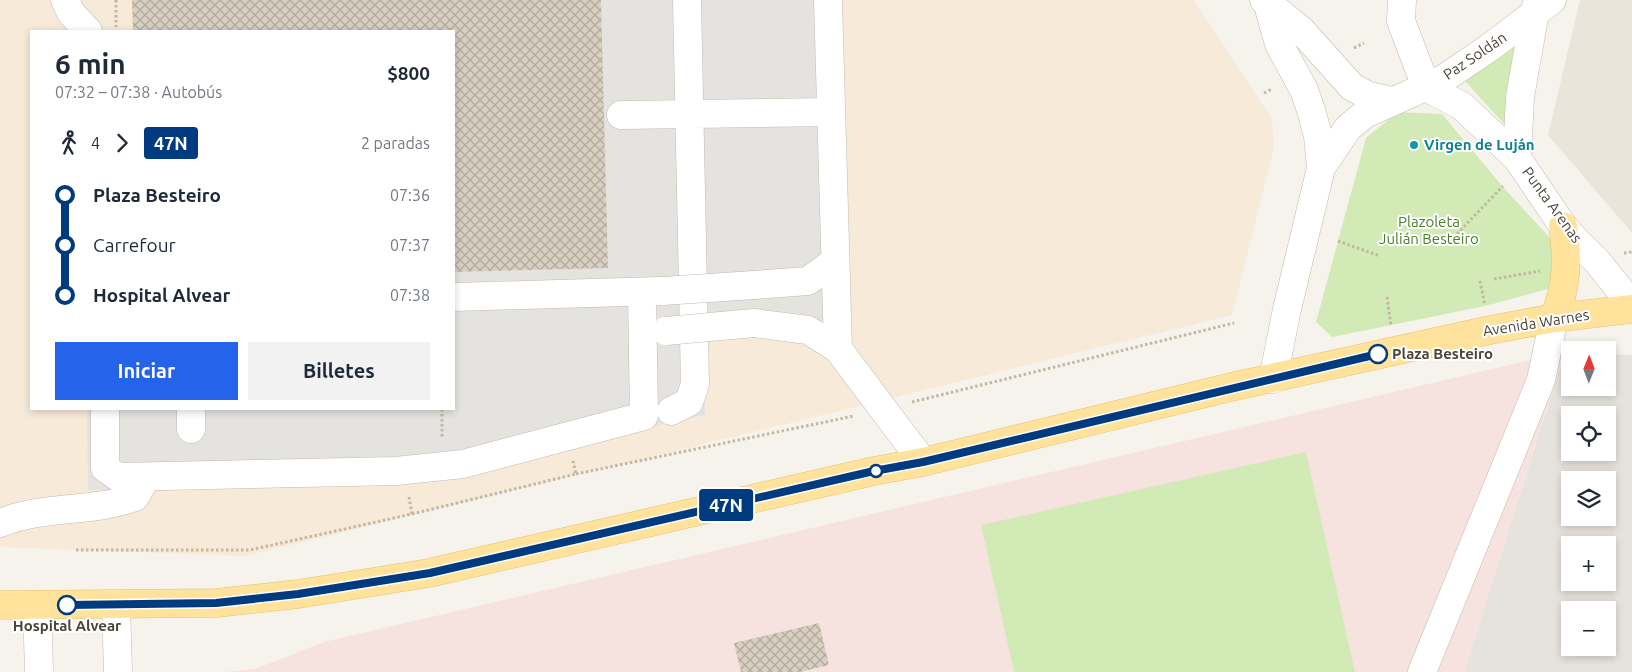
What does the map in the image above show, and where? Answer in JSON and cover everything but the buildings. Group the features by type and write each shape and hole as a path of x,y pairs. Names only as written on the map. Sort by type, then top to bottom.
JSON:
{"main road":[{"path":"1554,318 1565,283 1567,252 1564,226"},
{"name":"Avenida Warnes","path":"0,605 216,603 298,594 430,573 874,471 923,462 1480,332 1554,318 1632,309"}],"street":[{"path":"65,0 71,13 87,30"},
{"path":"671,411 689,402 695,384 687,0"},
{"path":"828,0 834,262 838,349"},
{"path":"1402,0 1401,21 1426,86 1462,106 1517,158"},
{"path":"1266,3 1301,30 1352,86 1369,96 1391,101"},
{"path":"1266,3 1279,44 1304,90 1311,110 1318,136 1321,168 1287,310 1274,379"},
{"name":"Paz Soldán","path":"1321,168 1348,128 1365,114 1442,80 1490,48 1541,5"},
{"name":"Punta Arenas","path":"1541,5 1520,97 1517,158 1564,226 1596,260 1632,305"},
{"path":"621,115 830,112"},
{"path":"455,296 652,292 754,286 808,281 834,262"},
{"path":"105,410 105,468 118,477 140,487 396,471 464,464 644,416 655,331 652,292"},
{"path":"1422,672 1541,380 1554,318"},
{"path":"655,331 754,324 808,330 838,349 923,462"},
{"path":"0,523 14,517 35,513 115,504 140,487"},
{"path":"116,604 118,672"},
{"path":"37,605 39,672"}],"path":[{"path":"116,0 116,30"},
{"path":"1457,234 1503,187 1517,158"},
{"path":"1338,241 1380,256"},
{"path":"1480,281 1485,306"},
{"path":"1387,297 1391,326"},
{"path":"910,403 1234,323"},
{"path":"76,550 250,550 412,514 576,474 855,416"},
{"path":"572,456 576,474"},
{"path":"409,494 412,514"}],"shaded area":[{"path":"0,0 1194,0 1272,119 1274,147 1232,315 245,556 0,547"},
{"path":"601,0 839,0 843,334 703,339 705,415 399,483 88,490 87,410 455,410 455,272 608,268"},
{"path":"1580,0 1632,0 1632,233 1548,135"},
{"path":"1561,353 1561,365 1464,672 225,672 255,669 324,642"},
{"path":"1616,354 1632,355 1632,672 1464,672 1561,365 1561,396 1616,396"}],"green space":[{"path":"1515,42 1506,126 1465,81"},
{"name":"Plazoleta Julián Besteiro","path":"1398,112 1442,114 1503,187 1551,239 1556,266 1548,289 1485,306 1332,337 1316,322 1366,138"},
{"path":"1306,452 1355,672 1014,672 981,525"}],"bus line":[{"name":"47N","path":"67,605 216,603 298,594 430,573 874,471 923,462 1378,354"}],"place":[{"name":"Virgen de Luján","path":"1414,145"},
{"name":"Plaza Besteiro","path":"1378,354"},
{"name":"Hospital Alvear","path":"67,605"}]}
